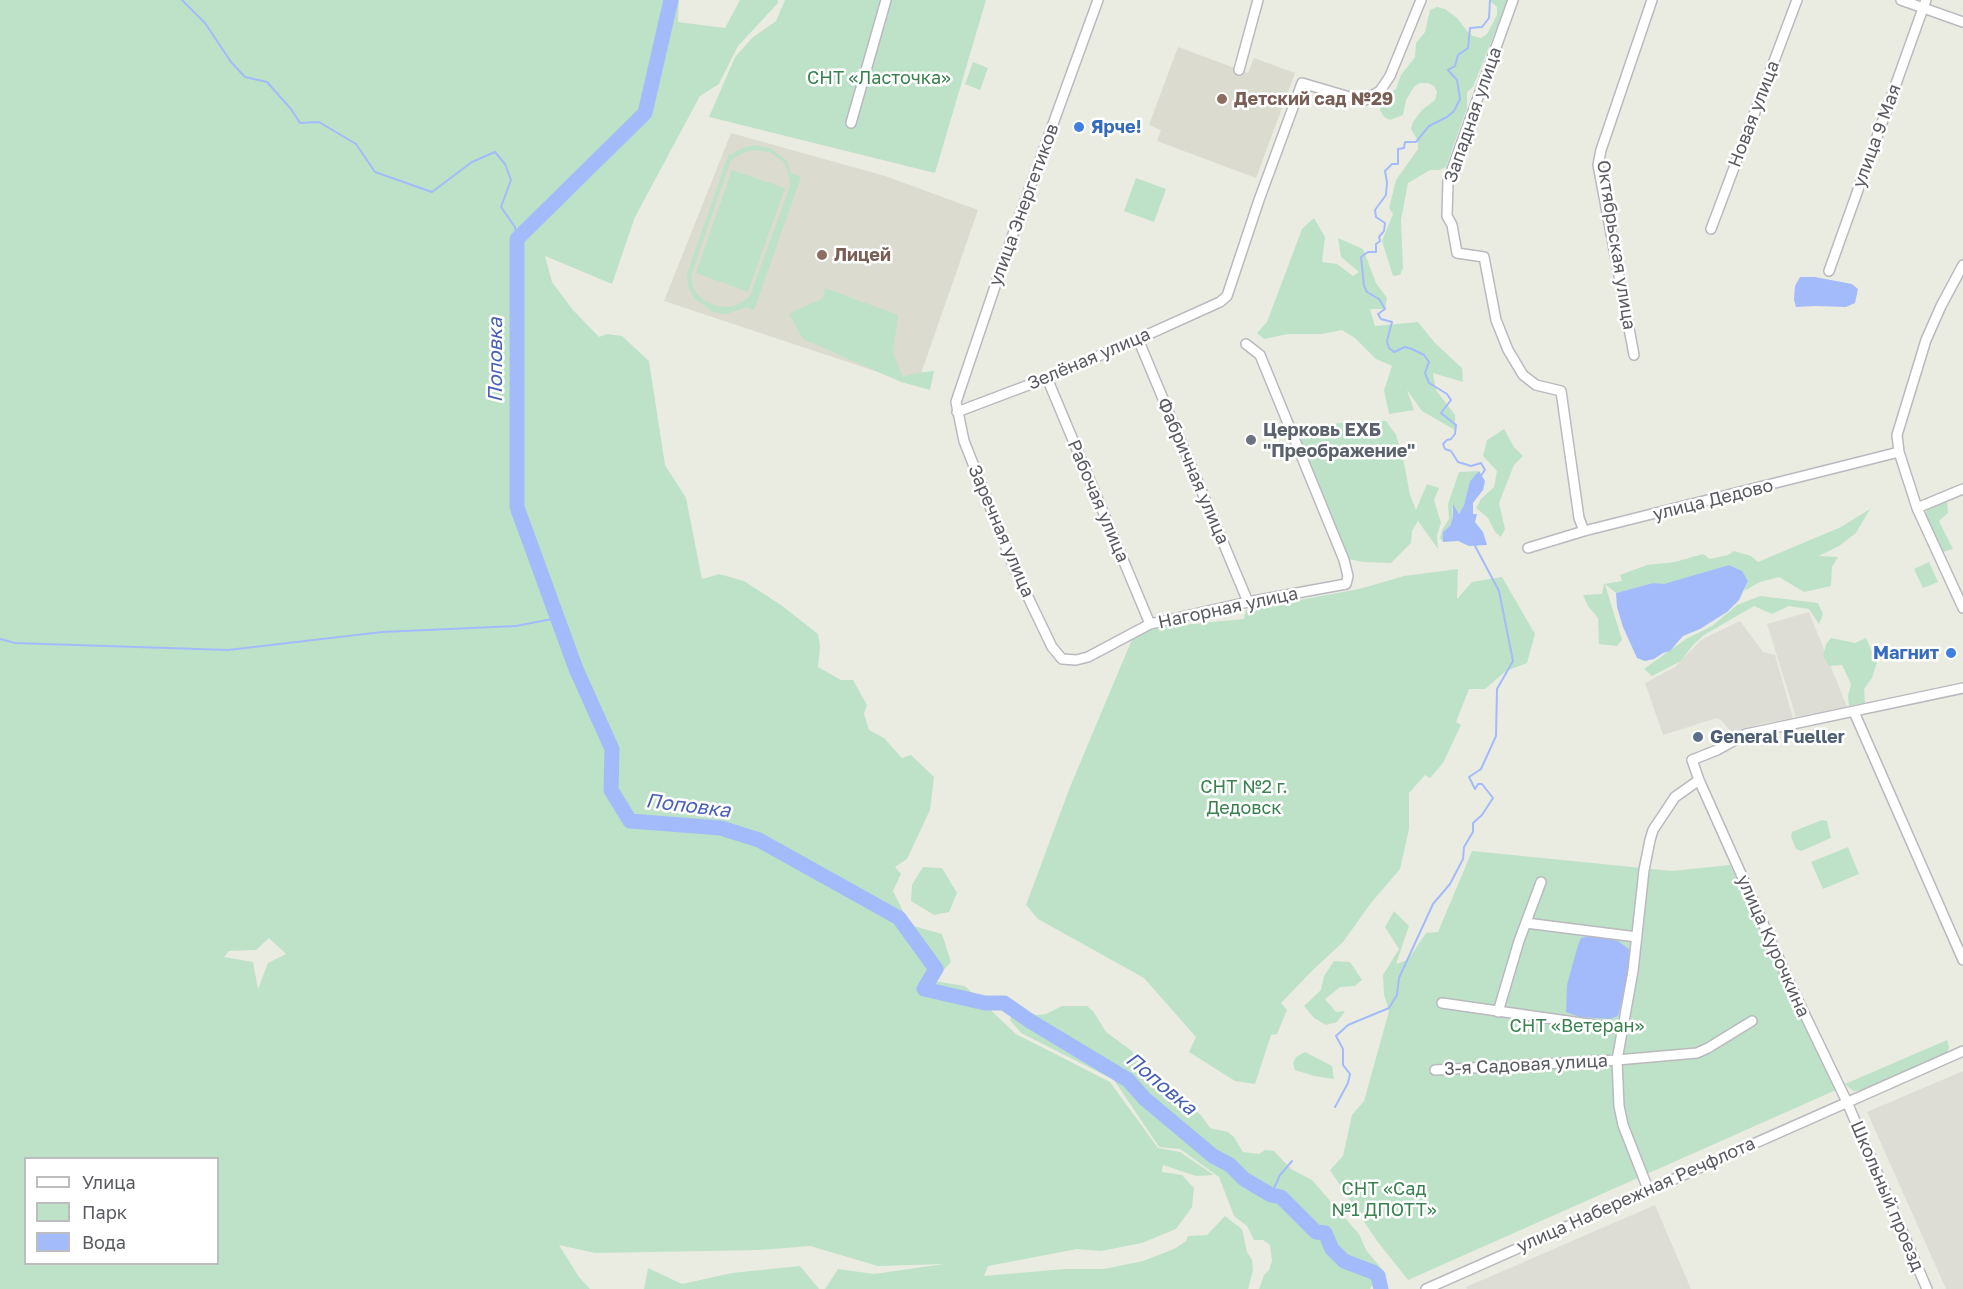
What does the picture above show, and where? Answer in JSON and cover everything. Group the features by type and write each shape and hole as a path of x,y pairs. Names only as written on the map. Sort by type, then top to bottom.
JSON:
{"street":[{"path":"851,123 886,0"},
{"name":"улица Энергетиков","path":"957,412 957,394 1098,0"},
{"path":"1239,70 1258,0"},
{"name":"Зелёная улица","path":"957,412 1047,378 1138,339 1220,302 1227,296 1258,200 1302,83 1363,101 1380,91 1390,76 1421,0"},
{"name":"Западная улица","path":"1513,0 1448,181 1447,216 1452,225 1457,254 1484,257 1496,320 1508,350 1523,375 1536,385 1561,391 1579,518 1584,531"},
{"name":"Октябрьская улица","path":"1634,355 1598,165 1600,150 1652,0"},
{"name":"Новая улица","path":"1711,229 1797,0"},
{"path":"1901,0 1925,4 1963,22"},
{"name":"улица 9 Мая","path":"1829,272 1925,4"},
{"path":"1963,265 1926,340 1898,435 1899,452 1917,508 1963,608"},
{"name":"Фабричная улица","path":"1138,339 1248,602"},
{"name":"Нагорная улица","path":"1052,647 1062,659 1076,660 1088,657 1150,624 1248,602 1346,584 1348,576 1344,560 1260,355 1246,344"},
{"name":"Рабочая улица","path":"1047,378 1150,624"},
{"name":"Заречная улица","path":"957,412 963,441 1011,560 1052,647"},
{"name":"улица Дедово","path":"1528,548 1584,531 1899,452"},
{"path":"1917,508 1963,489"},
{"path":"1648,1189 1623,1125 1619,1106 1617,1060 1637,937 1644,870 1653,830 1675,797 1701,784 1692,760 1717,750 1746,734 1963,688"},
{"path":"1854,712 1963,960"},
{"name":"улица Курочкина","path":"1701,784 1792,988 1847,1102"},
{"path":"1498,1012 1541,882"},
{"path":"1526,923 1637,937"},
{"path":"1442,1003 1623,1029"},
{"name":"3-я Садовая улица","path":"1435,1070 1617,1060 1697,1053 1752,1021"},
{"name":"улица Набережная Речфлота","path":"1426,1289 1963,1051"},
{"name":"Школьный проезд","path":"1847,1102 1927,1289"}],"shaded area":[{"name":"Детский сад №29","path":"1178,47 1248,73 1254,58 1295,73 1256,178 1157,141 1161,130 1149,125"},
{"name":"Лицей","path":"731,133 885,176 978,210 917,385 664,301"},
{"path":"1809,612 1847,707 1796,717 1767,624"},
{"path":"1740,621 1763,652 1775,655 1793,718 1760,724 1732,733 1717,718 1663,735 1645,683 1675,667 1701,640"},
{"path":"1963,1071 1963,1289 1946,1289 1867,1112"},
{"path":"1655,1205 1691,1289 1467,1289 1466,1287"}],"green space":[{"path":"0,0 679,0 678,22 725,28 740,0 777,0 779,2 738,46 719,84 700,96 635,217 612,284 545,256 552,282 573,310 599,337 607,334 622,336 649,361 665,465 686,498 702,579 719,574 744,581 781,605 818,634 820,646 818,667 841,680 853,680 867,705 864,714 869,730 884,738 902,758 911,755 934,777 930,810 907,859 895,867 901,874 893,891 910,925 942,934 951,962 934,981 965,986 1016,1034 1110,1082 1158,1148 1180,1152 1214,1175 1196,1176 1163,1165 1162,1172 1182,1175 1194,1188 1192,1207 1176,1229 1142,1243 1101,1251 1077,1249 988,1266 984,1276 1065,1269 1104,1269 1143,1261 1174,1249 1186,1241 1188,1236 1207,1235 1225,1216 1242,1229 1253,1270 1248,1289 825,1289 838,1269 874,1274 944,1264 878,1266 810,1246 761,1250 595,1253 559,1245 579,1277 590,1289 0,1289","holes":["269,938 286,954 268,963 258,989 253,962 224,957 229,951 256,950"]},
{"name":"СНТ «Ласточка»","path":"785,0 986,0 935,173 709,117 735,57 752,38 776,21"},
{"path":"1489,0 1508,0 1473,87 1467,92 1467,108 1446,167 1430,170 1408,183 1401,220 1403,268 1400,275 1393,276 1382,241 1393,214 1389,208 1396,180 1418,149 1418,141 1411,129 1413,122 1422,110 1435,100 1437,92 1434,86 1420,83 1414,87 1406,100 1403,115 1390,120 1384,117 1380,110 1380,103 1384,97 1396,89 1401,75 1415,57 1416,43 1425,32 1430,10 1437,7 1445,9 1457,18 1473,36 1481,38 1487,34 1497,15 1497,7"},
{"path":"973,62 988,68 980,90 965,84"},
{"path":"755,145 770,148 787,161 791,173 801,177 754,310 747,307 726,314 713,312 694,298 688,286 687,274 728,156 742,148","holes":["754,150 770,152 784,162 790,186 750,296 731,307 716,306 697,294 691,276 731,160"]},
{"path":"732,170 785,188 748,292 696,273"},
{"path":"1136,178 1166,189 1154,222 1124,211"},
{"path":"1314,218 1325,237 1322,262 1337,264 1353,276 1359,272 1341,257 1338,238 1363,249 1376,283 1387,298 1385,309 1370,309 1375,326 1418,322 1435,343 1462,368 1463,382 1433,373 1436,390 1455,415 1455,430 1422,411 1407,390 1414,410 1389,414 1384,390 1392,366 1376,359 1355,338 1342,330 1322,334 1288,334 1264,339 1257,333 1267,322 1302,229"},
{"path":"825,288 898,315 893,353 903,377 934,371 930,390 901,382 803,339 789,314 823,298"},
{"path":"1370,420 1386,421 1396,435 1410,495 1416,510 1427,484 1439,488 1434,500 1441,523 1437,535 1438,549 1418,521 1412,531 1411,543 1391,563 1364,562 1343,558 1292,428"},
{"path":"1504,429 1514,447 1523,456 1514,465 1499,503 1505,529 1501,537 1495,532 1488,518 1476,508 1481,499 1494,487 1497,471 1483,456 1487,440"},
{"path":"1479,471 1470,481 1464,505 1458,515 1452,508 1453,517 1450,526 1443,532 1443,542 1440,538 1449,519 1448,504 1459,472"},
{"path":"1947,502 1948,513 1939,521 1953,549 1940,553 1925,517 1927,510"},
{"path":"1870,509 1856,533 1839,546 1819,556 1838,557 1832,567 1831,586 1804,592 1779,577 1760,582 1744,591 1748,581 1741,571 1729,565 1664,585 1653,583 1616,593 1605,584 1622,640 1617,646 1599,644 1598,618 1588,606 1583,595 1602,594 1604,584 1622,581 1620,575 1647,565 1675,562 1703,554 1710,559 1728,555 1734,551 1751,556 1758,562 1841,527"},
{"path":"1929,562 1938,582 1923,588 1914,569"},
{"name":"СНТ №2 г. Дедовск","path":"1458,569 1457,599 1472,582 1502,577 1535,634 1527,663 1506,671 1485,689 1469,689 1456,722 1461,725 1443,763 1430,778 1425,775 1409,793 1409,829 1400,869 1371,903 1343,942 1281,1003 1287,1010 1277,1034 1271,1035 1255,1084 1235,1081 1189,1052 1196,1037 1144,978 1038,919 1026,905 1070,787 1133,637 1149,628 1244,619 1246,610 1359,589 1404,576"},
{"path":"1760,596 1818,603 1823,614 1819,624 1809,609 1789,606 1772,614 1754,606 1704,635 1681,661 1652,676 1644,669 1686,639 1712,626 1737,605"},
{"path":"1831,638 1855,643 1866,638 1877,662 1872,678 1864,689 1865,703 1849,706 1848,696 1851,684 1842,665 1829,666 1823,656 1826,644"},
{"path":"1822,820 1827,821 1831,838 1801,851 1796,849 1791,837 1792,832"},
{"path":"1848,847 1859,874 1823,889 1811,862"},
{"name":"СНТ «Ветеран»","path":"1472,851 1672,871 1730,865 1836,1090 1408,1280 1377,1241 1330,1170 1343,1156 1352,1115 1364,1101 1389,1011 1384,995 1383,975 1399,949 1385,927 1394,911 1409,926 1396,964 1408,960 1426,933 1438,932"},
{"path":"923,867 942,868 957,893 949,912 934,915 911,901 912,885"},
{"path":"1334,961 1350,962 1362,980 1355,986 1340,987 1325,999 1336,1012 1345,1011 1337,1022 1326,1025 1314,1018 1304,1006 1321,990 1324,976"},
{"path":"1062,1006 1087,1006 1093,1011 1106,1032 1132,1051 1141,1067 1155,1078 1165,1091 1173,1087 1180,1091 1188,1105 1201,1115 1210,1128 1228,1132 1243,1152 1259,1154 1265,1150 1274,1151 1291,1169 1312,1180 1359,1234 1366,1250 1386,1274 1381,1280 1373,1284 1370,1289 1259,1289 1272,1261 1270,1245 1263,1240 1254,1240 1247,1226 1234,1216 1219,1177 1180,1149 1159,1147 1114,1080 1021,1033 1010,1020 1012,1012 1046,1014"},
{"path":"1947,1040 1949,1047 1947,1053 1863,1090 1853,1091 1845,1084"},
{"path":"1305,1052 1332,1066 1334,1079 1295,1070 1293,1063 1296,1057"},
{"path":"800,1266 819,1289 644,1289 648,1268 682,1284 732,1273"}],"water":[{"path":"1800,277 1815,277 1852,284 1858,289 1855,303 1846,307 1796,307 1795,286"},
{"path":"1479,471 1485,481 1483,490 1473,503 1473,514 1477,514 1475,522 1483,532 1487,545 1469,546 1458,541 1443,542 1443,532 1450,526 1453,517 1453,504 1459,514 1464,505 1470,481"},
{"path":"1729,565 1742,571 1748,581 1739,600 1727,612 1700,629 1683,636 1670,651 1645,661 1637,658 1623,627 1617,607 1616,593 1653,583 1664,584"},
{"path":"1589,936 1618,941 1630,950 1618,1016 1610,1019 1580,1017 1566,1012 1567,985 1578,945 1581,938"}],"waterway":[{"path":"182,0 205,23 231,62 245,77 267,82 300,123 319,122 356,144 375,172 432,192 472,162 495,152 505,164 511,180 501,207 515,227 517,239"},
{"name":"Поповка","path":"671,0 645,113 517,239 517,507 576,669 612,749 611,790 630,821 721,828 759,840 899,918 936,969 924,989 985,1003 1004,1003 1128,1080 1145,1099 1213,1156 1230,1165 1244,1179 1271,1195 1281,1197 1316,1232 1325,1233 1332,1249 1344,1261 1378,1276 1381,1289"},
{"path":"1480,477 1485,470 1481,463 1471,466 1458,462 1451,451 1445,449 1443,444 1455,434 1456,425 1441,413 1451,400 1447,394 1429,383 1425,373 1429,362 1424,355 1412,349 1405,347 1394,352 1389,348 1387,341 1392,322 1381,319 1378,314 1385,309 1379,299 1367,292 1364,286 1361,257 1368,252 1376,252 1376,244 1380,241 1379,237 1384,231 1385,223 1376,217 1375,210 1386,195 1385,171 1392,164 1398,164 1398,149 1404,148 1405,142 1416,142 1429,126 1454,111 1460,99 1457,80 1448,70 1455,66 1458,55 1468,48 1470,28 1482,27 1489,18 1490,0"},
{"path":"1335,1107 1348,1083 1350,1074 1343,1065 1343,1049 1336,1036 1348,1025 1389,1008 1397,995 1399,978 1433,904 1450,884 1463,859 1464,847 1473,832 1473,823 1482,815 1493,798 1482,784 1478,784 1475,789 1469,777 1481,769 1496,736 1497,689 1513,661 1499,591 1474,544"},
{"path":"0,639 15,643 228,650 382,632 516,626 557,618"},
{"path":"1271,1195 1280,1175 1292,1161"}],"place":[{"name":"Детский сад №29","path":"1222,99"},
{"name":"Ярче!","path":"1079,127"},
{"name":"Лицей","path":"822,255"},
{"name":"Церковь ЕХБ \"Преображение\"","path":"1251,440"},
{"name":"Магнит","path":"1951,653"},
{"name":"General Fueller","path":"1698,737"}],"park label":[{"name":"СНТ «Сад №1 ДПОТТ»","path":"1384,1199"}]}
